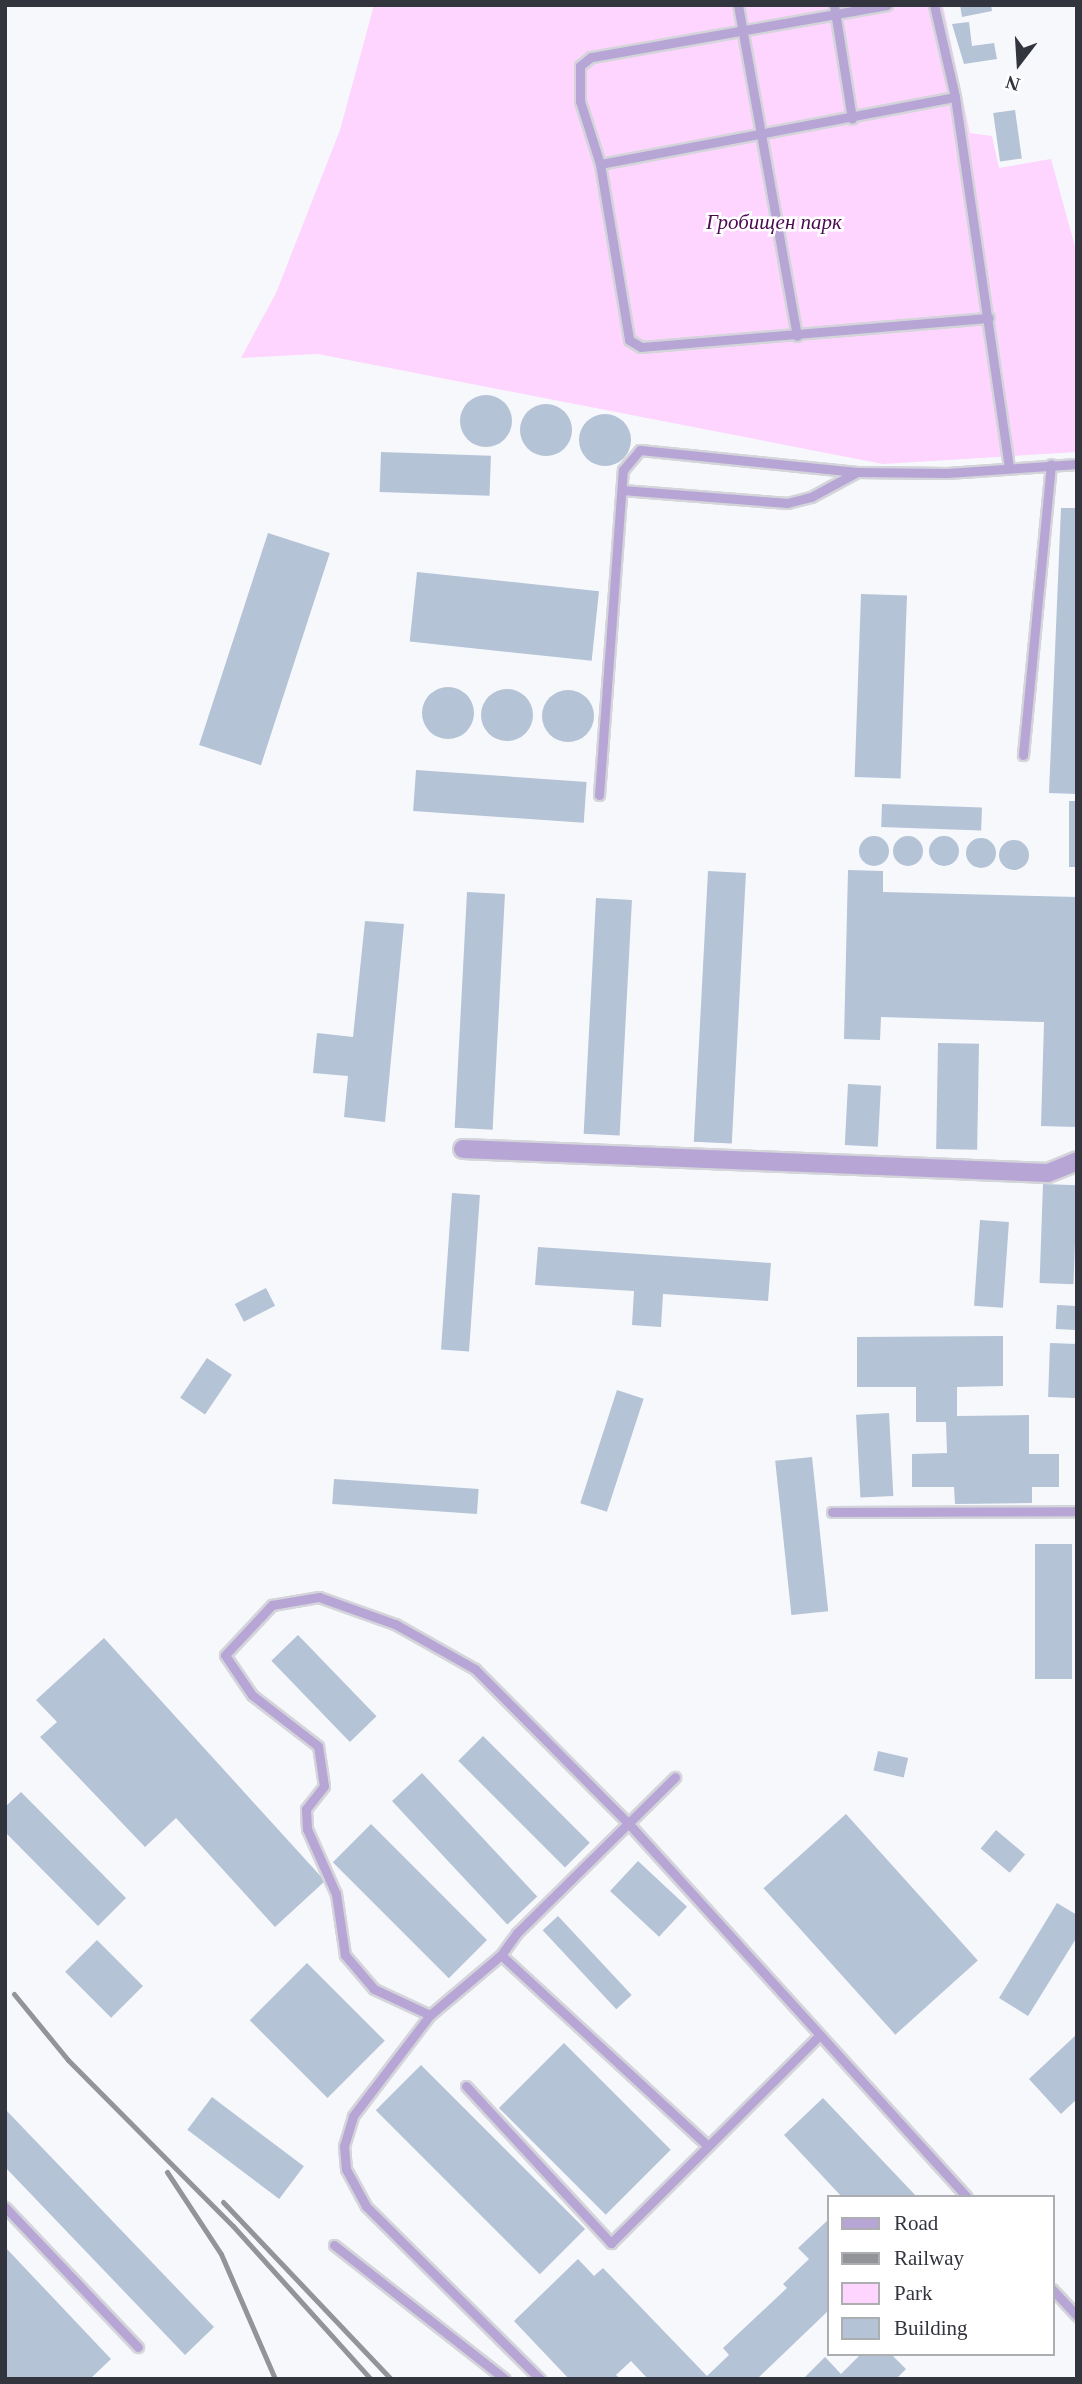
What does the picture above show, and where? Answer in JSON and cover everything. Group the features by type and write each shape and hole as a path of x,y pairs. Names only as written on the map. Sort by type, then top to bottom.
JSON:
{"street":[{"path":"463,1149 1048,1173 1077,1161"}],"lane":[{"path":"738,5 797,336"},
{"path":"887,5 834,9 742,34 590,57 580,66 580,101 600,164 629,340 641,347 989,318"},
{"path":"934,5 955,97 1009,468"},
{"path":"834,9 852,119"},
{"path":"600,164 852,119 955,97"},
{"path":"599,795 623,470 640,450 857,472 1077,464"},
{"path":"1023,755 1051,464"},
{"path":"622,490 787,503 811,497 857,472"},
{"path":"832,1512 1077,1511"},
{"path":"430,2015 374,1989 345,1955 336,1894 307,1829 306,1808 324,1786 318,1746 251,1695 225,1655 272,1605 319,1597 394,1624 474,1669 629,1824 818,2037 965,2195"},
{"path":"540,2379 366,2206 346,2169 344,2146 353,2116 430,2015 501,1955 517,1933 676,1777"},
{"path":"501,1955 707,2145"},
{"path":"466,2086 611,2243 818,2037"},
{"path":"5,2207 138,2347"},
{"path":"334,2245 505,2379"},
{"path":"1054,2291 1077,2316"}],"green space":[{"name":"Гробищен парк","path":"374,5 943,5 970,133 992,136 999,168 1051,159 1077,254 1077,452 883,464 318,354 241,358 276,293 340,130"}],"building":[{"path":"960,5 991,5 992,11 962,17"},
{"path":"969,22 972,46 994,43 997,59 964,64 952,24"},
{"path":"1015,110 1022,159 1000,162 993,113"},
{"path":"486,395 505,402 512,421 505,440 486,447 467,440 460,421 467,402"},
{"path":"546,404 565,411 572,430 565,449 546,456 527,449 520,430 527,411"},
{"path":"605,414 624,421 631,440 624,459 605,466 586,459 579,440 586,421"},
{"path":"381,452 491,456 490,496 380,492"},
{"path":"1061,508 1077,508 1077,794 1049,793"},
{"path":"268,533 330,553 261,765 199,745"},
{"path":"417,572 599,591 592,661 410,642"},
{"path":"861,594 907,596 901,778 855,777"},
{"path":"448,687 467,694 474,713 467,732 448,739 429,732 422,713 429,694"},
{"path":"507,689 526,696 533,715 526,734 507,741 488,734 481,715 488,696"},
{"path":"568,690 587,697 594,716 587,735 568,742 549,735 542,716 549,697"},
{"path":"416,770 587,782 584,823 413,811"},
{"path":"1069,801 1077,801 1077,867 1069,867"},
{"path":"882,804 982,807 981,830 881,827"},
{"path":"874,836 885,840 889,851 885,862 874,866 863,862 859,851 863,840"},
{"path":"908,836 919,840 923,851 919,862 908,866 897,862 893,851 897,840"},
{"path":"944,836 955,840 959,851 955,862 944,866 933,862 929,851 933,840"},
{"path":"981,838 992,842 996,853 992,864 981,868 970,864 966,853 970,842"},
{"path":"1014,840 1025,844 1029,855 1025,866 1014,870 1003,866 999,855 1003,844"},
{"path":"848,870 883,871 883,892 1077,897 1077,1127 1041,1126 1044,1022 881,1017 880,1040 844,1039"},
{"path":"708,871 746,873 732,1144 694,1142"},
{"path":"467,892 505,894 493,1130 455,1128"},
{"path":"596,898 632,900 620,1136 584,1134"},
{"path":"365,921 404,924 385,1122 344,1117 348,1076 313,1073 317,1033 353,1037"},
{"path":"938,1043 979,1044 977,1150 936,1149"},
{"path":"848,1084 881,1086 878,1147 845,1145"},
{"path":"1043,1184 1077,1185 1074,1284 1040,1283"},
{"path":"452,1193 480,1195 469,1352 441,1350"},
{"path":"980,1220 1009,1222 1003,1308 974,1306"},
{"path":"538,1247 771,1263 768,1301 663,1294 661,1327 632,1325 634,1291 535,1285"},
{"path":"266,1288 275,1306 244,1322 235,1304"},
{"path":"1057,1305 1077,1306 1076,1330 1056,1329"},
{"path":"1003,1336 1003,1386 957,1387 957,1416 1029,1415 1029,1454 1059,1454 1059,1487 1032,1487 1032,1503 955,1504 954,1487 912,1487 912,1454 947,1453 946,1422 916,1422 916,1387 857,1387 857,1337"},
{"path":"1050,1343 1077,1344 1075,1398 1048,1397"},
{"path":"207,1358 232,1375 205,1415 180,1398"},
{"path":"617,1390 644,1399 607,1512 580,1503"},
{"path":"889,1413 893,1496 860,1498 856,1415"},
{"path":"812,1457 828,1611 791,1615 775,1461"},
{"path":"334,1479 479,1489 477,1514 332,1504"},
{"path":"1035,1544 1072,1544 1072,1679 1035,1679"},
{"path":"298,1635 376,1716 350,1742 271,1661"},
{"path":"104,1638 325,1881 275,1927 176,1818 145,1847 40,1737 57,1722 36,1700"},
{"path":"483,1736 590,1843 565,1868 458,1761"},
{"path":"878,1751 908,1758 904,1777 874,1770"},
{"path":"422,1773 537,1897 507,1925 392,1801"},
{"path":"21,1792 126,1898 98,1926 5,1832 5,1807"},
{"path":"846,1814 978,1960 895,2035 764,1888"},
{"path":"371,1824 487,1940 449,1978 333,1862"},
{"path":"996,1830 1025,1854 1010,1873 981,1848"},
{"path":"638,1861 687,1907 659,1937 610,1891"},
{"path":"1057,1903 1077,1915 1077,1937 1028,2016 999,1998"},
{"path":"558,1916 632,1995 616,2009 543,1930"},
{"path":"97,1940 143,1986 111,2018 65,1972"},
{"path":"307,1963 385,2041 328,2098 250,2020"},
{"path":"1077,2034 1077,2099 1061,2114 1029,2079"},
{"path":"564,2043 671,2150 606,2215 499,2108"},
{"path":"421,2065 585,2229 540,2274 376,2110"},
{"path":"212,2097 304,2166 279,2199 187,2130"},
{"path":"823,2098 915,2195 840,2195 784,2135"},
{"path":"5,2109 214,2327 185,2355 5,2167"},
{"path":"827,2221 827,2312 757,2379 648,2379 631,2361 616,2375 620,2379 569,2379 514,2321 578,2259 594,2276 603,2268 707,2376 729,2355 723,2348 787,2288 783,2284 809,2259 798,2248"},
{"path":"5,2247 111,2359 90,2379 5,2379"},
{"path":"859,2356 893,2356 906,2369 896,2379 803,2379 825,2357 841,2374"}],"railway":[{"path":"14,1994 68,2060 233,2226 371,2379"},
{"path":"167,2172 221,2254 275,2379"},
{"path":"223,2202 391,2379"}]}
